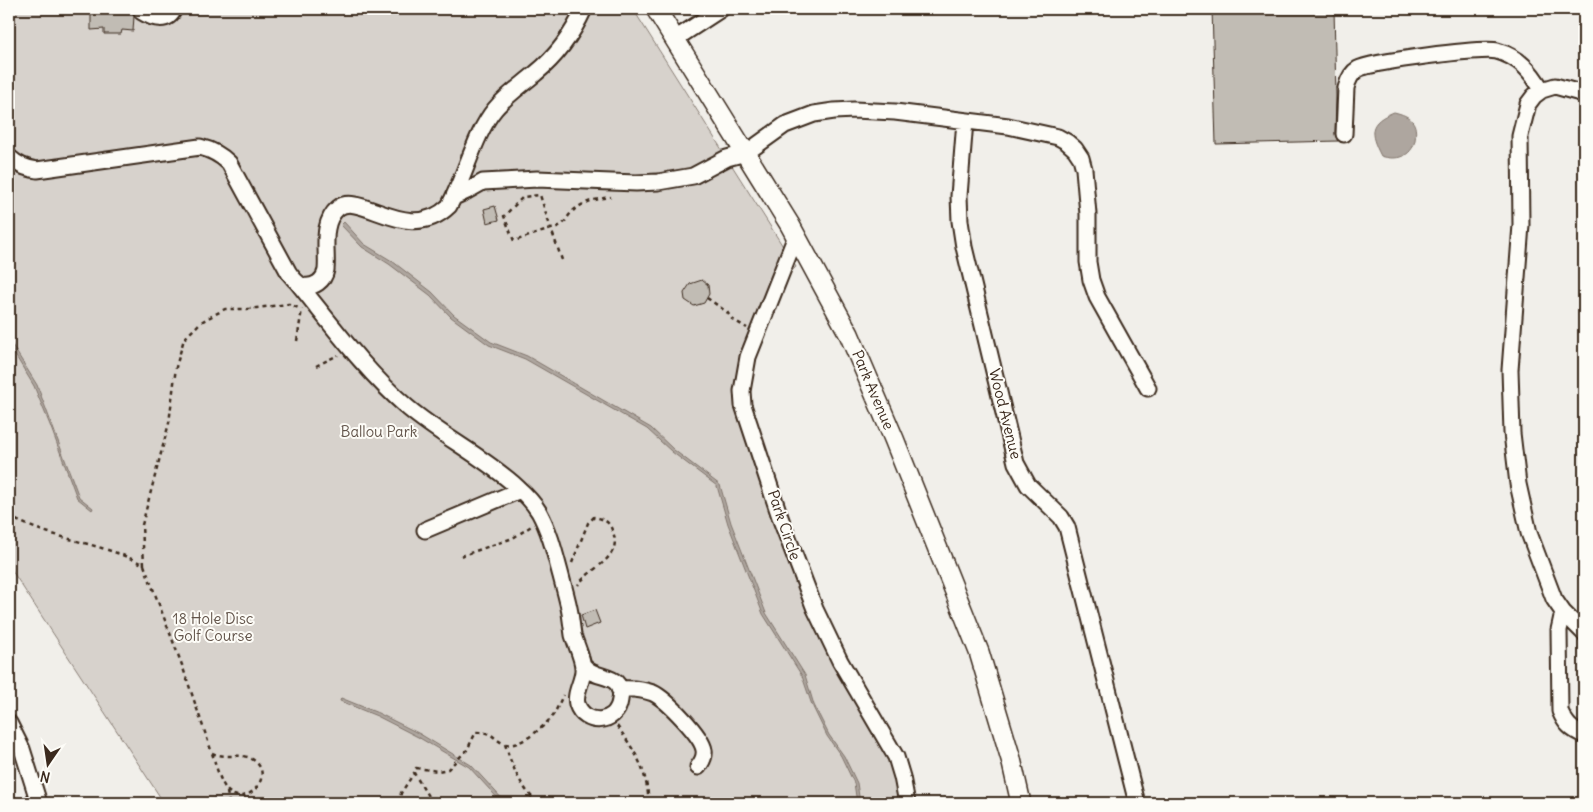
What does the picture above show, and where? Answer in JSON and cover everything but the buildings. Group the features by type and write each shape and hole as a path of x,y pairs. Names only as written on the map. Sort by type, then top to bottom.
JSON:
{"main road":[{"name":"Park Avenue","path":"656,9 796,236 849,334 972,633 995,703 1021,803"}],"street":[{"path":"141,9 142,12 151,18 162,19 172,13 174,9"},
{"path":"9,157 17,164 37,170 200,147 211,150 221,155 229,163 289,273 303,286 312,286 323,278 326,271 325,239 328,226 334,213 344,204 361,205 394,218 422,221 442,213 449,206 486,123 494,110 505,98 538,72 558,52 584,9"},
{"path":"674,39 721,9"},
{"path":"1344,134 1347,81 1353,72 1364,66 1485,49 1507,55 1532,72 1542,90"},
{"path":"1584,94 1555,86 1542,90 1528,104 1520,136 1521,225 1510,370 1512,424 1518,484 1529,533 1554,599 1563,612 1584,633"},
{"path":"454,197 484,182 536,179 636,183 658,182 693,176 727,158 746,153 785,125 814,114 834,111 895,112 1008,126 1049,135 1062,139 1075,149 1081,158 1084,169 1088,214 1088,262 1091,280 1096,297 1148,388"},
{"name":"Wood Avenue","path":"965,121 959,196 960,222 964,247 1016,463 1028,484 1061,517 1067,527 1138,803"},
{"name":"Park Circle","path":"796,236 748,357 742,391 743,405 781,520 815,609 840,661 896,758 907,803"},
{"path":"297,282 307,305 406,406 502,473 538,510 552,540 573,634 584,666 589,672 614,680 619,689 620,702 616,712 610,717 598,720 584,714 579,709 576,696 584,666"},
{"path":"425,530 520,490"},
{"path":"1563,612 1559,630 1560,710 1563,720 1569,727 1584,735"},
{"path":"619,689 643,690 655,694 666,701 701,742 704,755 698,767"},
{"path":"9,723 22,749 39,803"}],"path":[{"path":"562,260 551,230 540,195 524,197 504,216 514,241 551,230 563,226 573,211 586,202 619,195"},
{"path":"707,298 727,312 732,319 758,333"},
{"path":"229,803 227,790 218,771 182,665 144,565 142,525 170,423 177,359 184,339 201,322 225,308 249,309 289,304 307,305 296,341"},
{"path":"316,366 350,348"},
{"path":"9,516 39,530 119,554 144,565"},
{"path":"567,601 580,581 602,565 612,554 614,532 608,522 602,518 594,517 588,523 572,564"},
{"path":"462,556 513,538 526,528 543,520"},
{"path":"505,744 518,743 530,736 550,719 564,692"},
{"path":"610,717 630,744 640,763 647,780 649,803"},
{"path":"399,803 401,793 416,768 419,767 438,772 452,767 467,750 476,732 490,733 505,744 514,771 530,795 538,803"},
{"path":"212,754 250,758 259,768 261,783 254,794 240,798 227,790"},
{"path":"414,773 432,803"}],"green space":[{"name":"Ballou Park","path":"9,9 633,9 796,267 785,277 750,374 748,393 756,425 820,604 841,647 896,743 914,803 164,803 9,566"}],"shaded area":[{"path":"1394,112 1412,121 1416,134 1411,150 1398,158 1381,156 1373,135 1375,124"},
{"path":"344,222 364,244 392,261 432,292 454,315 491,342 527,356 651,428 674,450 720,485 731,523 766,613 805,675 814,705 829,735 844,756 857,783 860,803 857,803 854,783 841,756 827,736 812,705 802,676 763,614 728,524 717,486 672,452 647,429 525,359 489,345 451,317 430,295 389,264 362,247 341,225"},
{"path":"9,340 37,385 79,497 93,508 92,510 77,498 34,386 9,345"},
{"path":"341,698 378,713 420,734 471,765 506,803 502,803 469,767 418,737 377,716 340,701"}],"park label":[{"name":"18 Hole Disc Golf Course","path":"213,628"}]}
